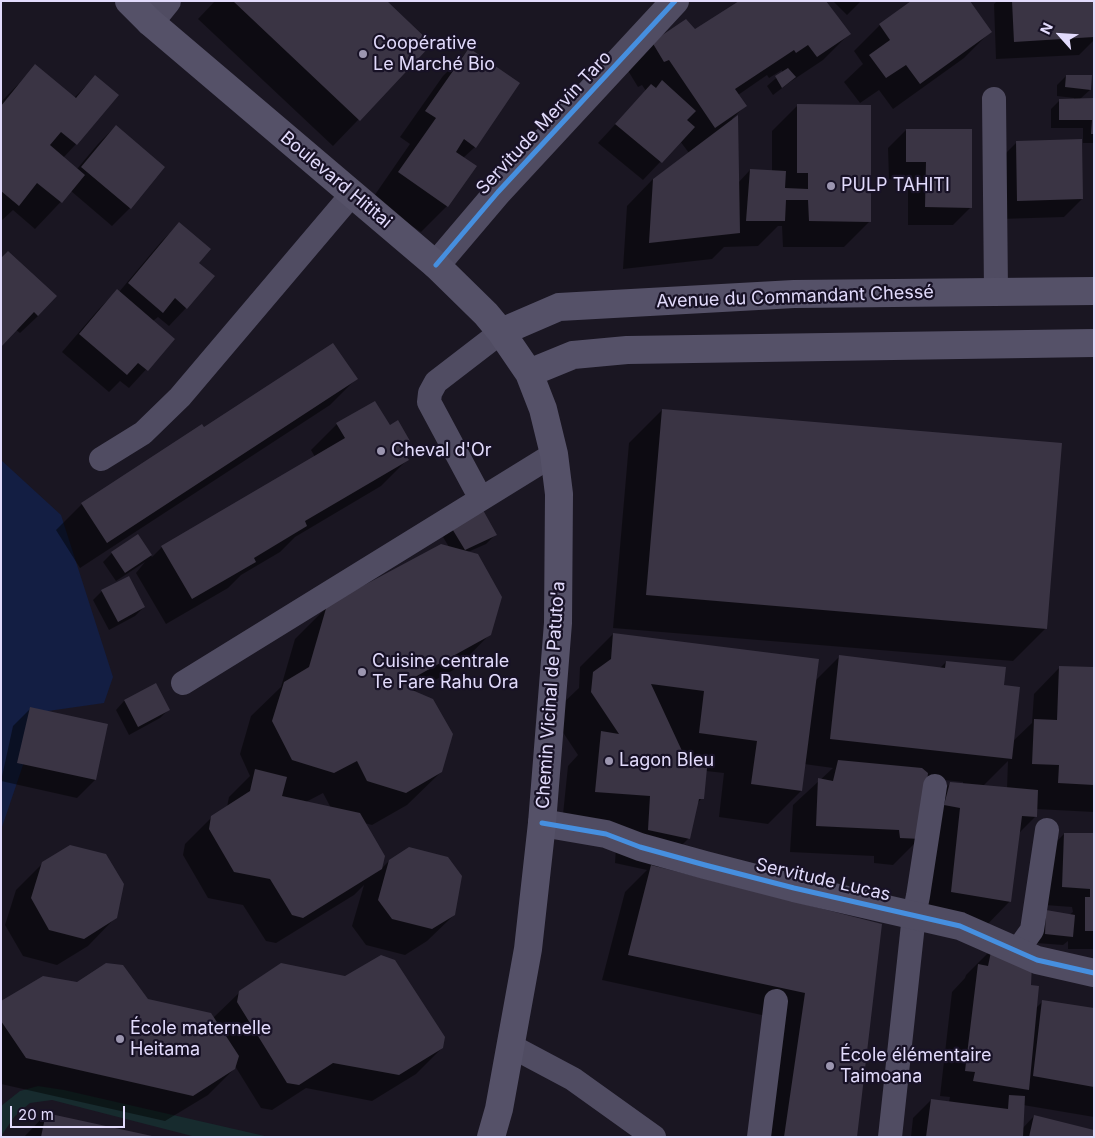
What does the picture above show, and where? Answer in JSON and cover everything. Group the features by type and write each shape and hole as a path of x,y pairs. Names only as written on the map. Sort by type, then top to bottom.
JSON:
{"main road":[{"name":"Boulevard Hititai","path":"129,1 158,11 353,194 436,265 486,314 501,332 529,373"},
{"name":"Avenue du Commandant Chessé","path":"501,332 559,307 794,294 1094,291"},
{"path":"529,373 573,355 627,350 1094,343"},
{"name":"Chemin Vicinal de Patuto'a","path":"491,1137 511,1046 528,949 542,824 558,623 559,494 554,454 543,409 529,373"}],"street":[{"name":"Servitude Mervin Taro","path":"436,265 498,192 675,1"},
{"name":"Servitude Lucas","path":"542,824 606,834 640,847 705,865 794,888 960,926 1037,960 1094,973"}],"lane":[{"path":"994,100 996,291"},
{"path":"101,459 143,433 180,397 353,194"},
{"path":"481,499 429,402 430,393 436,382 501,332"},
{"path":"184,683 554,454"},
{"path":"890,1137 914,915 935,786"},
{"path":"1017,951 1032,930 1048,830"},
{"path":"759,1137 776,1001"},
{"path":"511,1046 574,1079 654,1137"}],"green space":[{"path":"38,1086 64,1090 269,1137 196,1137 52,1100 30,1103 15,1116 1,1136 1,1106 20,1091"}],"water":[{"path":"1,460 61,515 113,677 104,703 41,712 1,830"}],"building":[{"path":"233,1 387,1 432,44 360,121"},
{"path":"739,1 826,1 851,34 817,57 808,45 796,53 794,50 735,89 747,106 715,128 669,60 664,62 652,42 686,19 695,29"},
{"path":"911,1 970,1 992,32 920,84 906,65 886,78 869,55 890,40 879,24"},
{"path":"1012,1 1094,1 1094,37 1014,42"},
{"path":"469,48 520,83 476,148 464,139 456,152 477,166 448,207 398,172 436,118 425,111"},
{"path":"35,64 76,98 95,75 119,95 77,145 61,132 50,145 85,175 62,203 37,183 19,206 1,191 1,106"},
{"path":"788,68 796,77 782,88 775,76"},
{"path":"1066,75 1092,75 1091,90 1065,87"},
{"path":"662,80 696,111 687,120 695,127 662,163 615,124 651,84 656,88"},
{"path":"1094,98 1094,134 1091,134 1092,120 1059,120 1059,99"},
{"path":"797,104 871,105 871,222 809,221 808,200 786,200 785,221 746,221 750,169 786,171 785,188 808,189 808,173 797,173"},
{"path":"738,115 740,233 649,243 653,179"},
{"path":"116,125 165,167 131,209 81,167"},
{"path":"906,129 972,129 972,208 925,207 926,162 906,162"},
{"path":"1082,139 1083,199 1017,201 1016,141"},
{"path":"179,222 211,249 199,263 215,276 187,309 175,298 163,313 128,283"},
{"path":"8,251 57,296 38,316 34,312 1,347 1,258"},
{"path":"117,289 175,339 148,371 138,363 127,375 79,334"},
{"path":"333,343 358,379 107,543 81,503 202,424 204,427"},
{"path":"375,401 390,425 398,420 410,441 400,446 409,460 305,521 307,526 254,558 256,562 192,599 161,546 345,438 336,423"},
{"path":"662,409 1062,443 1047,629 646,595"},
{"path":"483,510 497,535 465,550 451,527"},
{"path":"138,534 152,555 125,573 111,552"},
{"name":"Cuisine centrale Te Fare Rahu Ora","path":"441,544 478,554 502,597 491,635 415,677 412,690 433,699 453,734 442,772 406,793 367,781 357,761 334,773 292,760 272,721 284,682 309,667 327,605"},
{"path":"129,576 145,607 118,622 101,590"},
{"path":"613,633 819,659 802,791 751,784 757,741 699,733 704,691 651,684 689,766 707,768 704,799 699,799 690,839 648,830 650,796 595,792 601,731 619,734 591,692 593,672 611,659"},
{"path":"839,655 945,668 946,661 1006,667 1004,685 1020,687 1012,759 830,739"},
{"path":"1059,666 1094,667 1094,785 1058,783 1059,765 1032,764 1034,719 1057,720"},
{"path":"156,683 170,710 138,727 124,700"},
{"path":"30,707 108,724 96,780 17,763"},
{"path":"838,760 922,768 928,773 921,839 900,838 899,830 816,826 818,778 833,781"},
{"path":"255,769 287,777 282,796 360,813 385,856 382,869 303,918 292,915 270,879 234,872 209,829 211,816 250,791"},
{"path":"950,782 1038,790 1037,817 1022,816 1011,902 951,892 960,808 944,805"},
{"path":"1064,833 1094,833 1094,931 1085,931 1085,897 1090,897 1090,889 1062,887"},
{"path":"70,845 106,854 124,884 117,918 84,939 49,930 31,898 42,862"},
{"path":"409,847 448,857 462,876 455,915 432,929 392,919 378,900 389,860"},
{"name":"École élémentaire Taimoana","path":"651,865 882,924 857,1137 784,1137 805,993 628,955"},
{"path":"1046,910 1075,915 1073,937 1045,934"},
{"path":"992,947 1032,964 1031,985 1039,986 1029,1090 973,1081 975,1072 965,1071 978,964 988,966"},
{"name":"École maternelle Heitama","path":"381,955 395,960 445,1037 443,1048 399,1075 333,1063 299,1085 287,1083 237,1002 239,991 281,963 345,976"},
{"name":"École maternelle Heitama","path":"106,963 123,965 148,999 211,1013 239,1056 235,1069 193,1096 26,1058 1,1021 1,1001 43,976 77,982"},
{"path":"1042,1000 1094,1008 1094,1087 1033,1076"},
{"path":"1009,1095 1025,1096 1023,1137 926,1137 931,1099 1008,1109"},
{"path":"46,1113 152,1136 152,1137 41,1137"},
{"path":"1034,1115 1094,1130 1094,1137 1029,1137"}],"cycle path":[{"path":"436,265 498,192 675,1"},
{"path":"542,823 606,834 640,847 705,865 794,888 960,926 1037,960 1094,973"}],"place":[{"name":"Coopérative Le Marché Bio","path":"363,54"},
{"name":"PULP TAHITI","path":"831,186"},
{"name":"Cheval d'Or","path":"381,451"},
{"name":"Cuisine centrale Te Fare Rahu Ora","path":"362,672"},
{"name":"Lagon Bleu","path":"609,761"},
{"name":"École maternelle Heitama","path":"120,1039"},
{"name":"École élémentaire Taimoana","path":"830,1066"}]}
